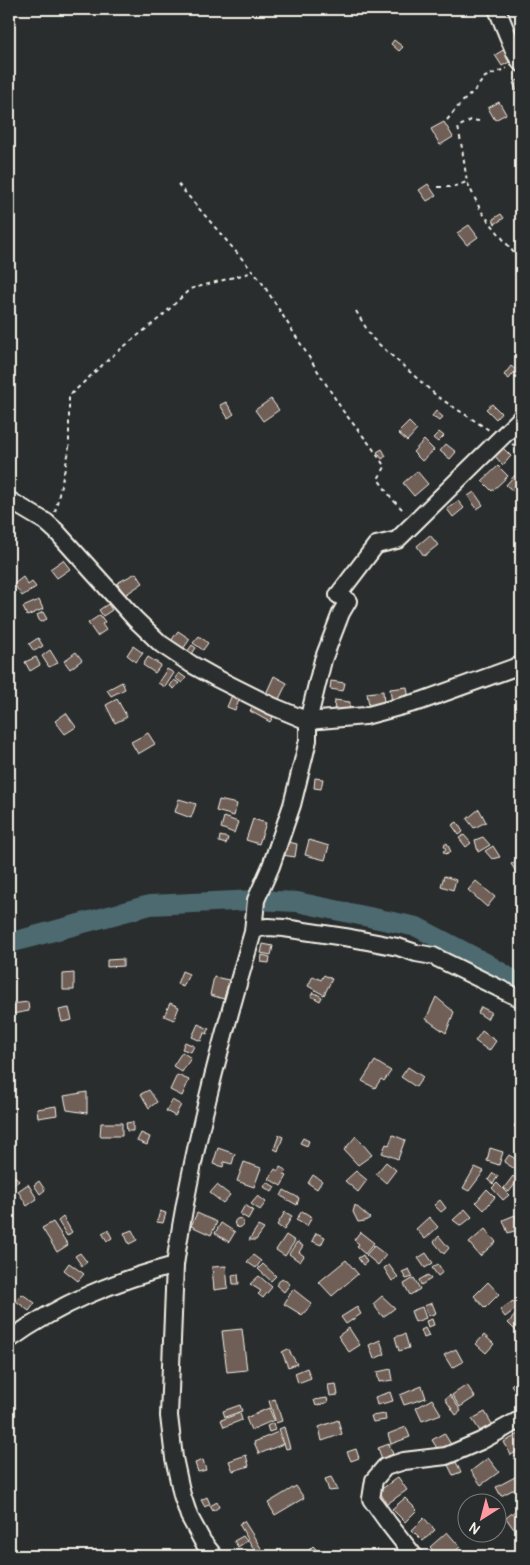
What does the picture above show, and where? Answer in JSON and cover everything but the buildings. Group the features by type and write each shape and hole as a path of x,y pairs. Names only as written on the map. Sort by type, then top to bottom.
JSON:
{"street":[{"path":"497,9 521,63"},
{"path":"214,1556 203,1542 189,1516 182,1495 174,1458 169,1416 175,1265 183,1211 203,1118 222,1040 253,932 256,900 274,859 292,804 308,740 308,721 323,660 341,613 348,601 338,595 376,545 397,540 521,418"},
{"path":"9,500 46,522 135,619 161,644 216,678 272,706 308,721 365,716 421,702 521,665"},
{"path":"253,932 259,928 284,928 398,947 434,956 521,999"},
{"path":"9,1340 55,1311 94,1292 134,1276 175,1265"},
{"path":"414,1556 371,1499 374,1480 385,1468 404,1461 446,1456 481,1441 521,1419"}],"path":[{"path":"448,120 461,102 474,91 485,77 521,63"},
{"path":"479,121 470,120 458,127 467,182 481,211 521,262"},
{"path":"438,187 452,187 467,182"},
{"path":"178,184 261,281 343,411 385,467 378,479 393,500 415,523"},
{"path":"51,527 69,451 69,396 111,357 161,318 190,289 253,272"},
{"path":"356,311 372,338 438,397 500,438"}],"waterway":[{"path":"9,943 150,905 256,900 297,902 417,927 484,962 521,985"}]}
